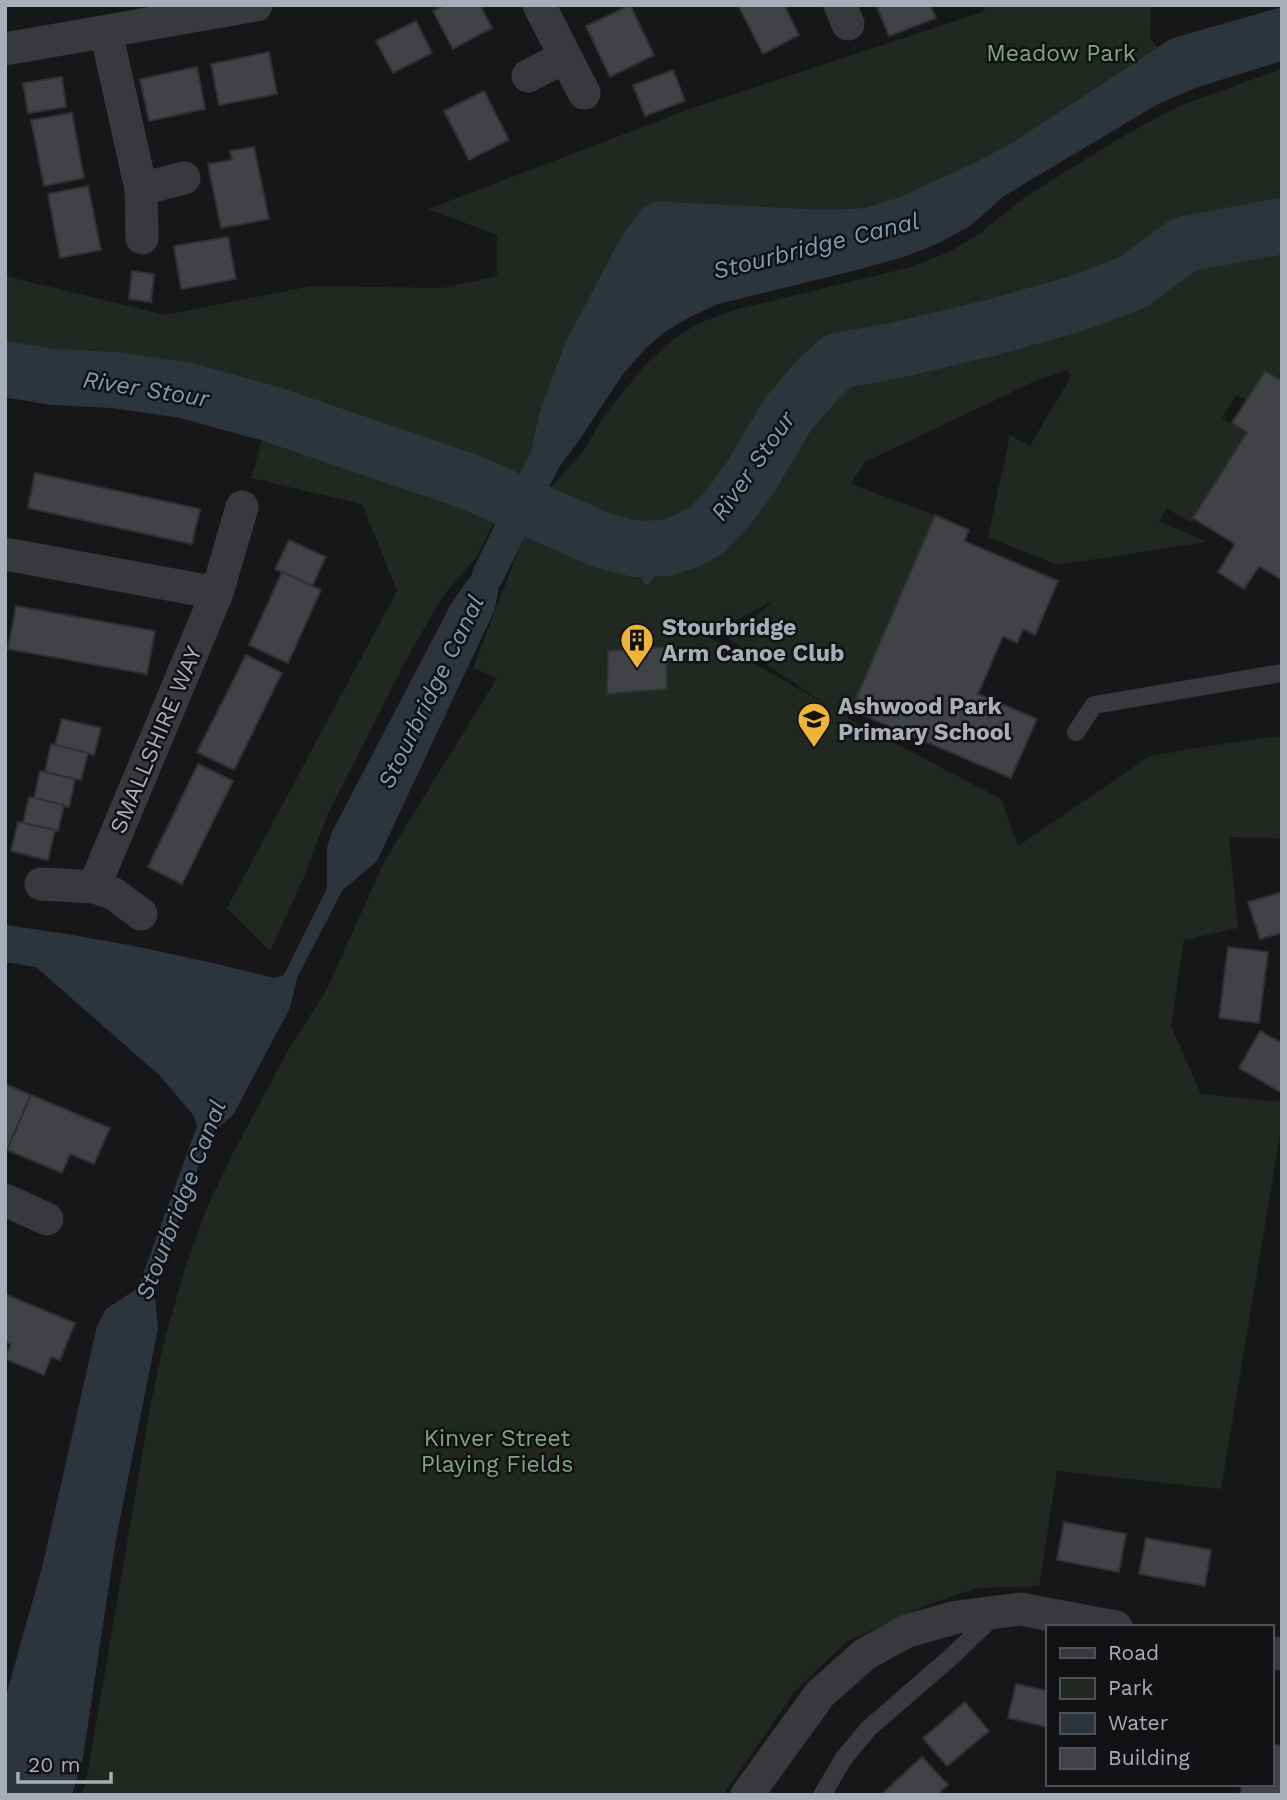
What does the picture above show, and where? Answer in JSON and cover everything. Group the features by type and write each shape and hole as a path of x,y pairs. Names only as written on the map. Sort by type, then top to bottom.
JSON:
{"street":[{"path":"5,49 256,5"},
{"path":"539,5 584,93"},
{"path":"106,32 141,190 142,238"},
{"path":"528,76 565,57"},
{"path":"141,190 184,178"},
{"name":"SMALLSHIRE WAY","path":"94,887 217,593 242,507"},
{"path":"5,555 217,593"},
{"path":"41,884 94,887 114,894 141,914"},
{"path":"5,1200 47,1219"},
{"path":"747,1795 820,1694 865,1654 906,1631 957,1617 1001,1609 1020,1609 1105,1625"}],"lane":[{"path":"1076,732 1094,705 1282,673"},
{"path":"822,1795 844,1758 869,1728 950,1658 1001,1609"}],"green space":[{"name":"Meadow Park","path":"984,5 1151,5 1150,38 1157,47 1012,143 897,198 864,208 827,210 653,202 621,237 565,343 540,410 527,468 519,473 477,556 443,596 407,658 326,818 305,875 270,951 227,908 397,591 362,504 251,478 270,414 182,390 5,369 5,276 166,315 312,286 442,288 497,276 497,235 428,209 687,110 985,11"},
{"name":"Kinver Street Playing Fields","path":"1282,69 1282,381 1265,371 1247,400 1236,395 1222,419 1247,432 1191,522 1167,509 1159,521 1207,542 1057,565 988,537 1010,435 1030,446 1071,376 1068,370 1033,382 865,462 851,484 935,515 847,718 1001,799 1018,846 1150,756 1282,736 1282,838 1229,837 1238,928 1184,940 1171,1026 1201,1094 1282,1102 1282,1124 1221,1489 1057,1471 1039,1586 976,1588 927,1605 846,1642 796,1690 723,1795 82,1795 152,1397 165,1338 186,1265 208,1205 233,1153 290,1047 326,991 385,860 497,678 473,668 522,542 549,490 583,451 605,415 645,365 674,339 697,324 734,310 911,267 947,253 979,234 1025,197 1120,138 1179,106","holes":["774,600 729,639 833,709 707,636"]}],"water":[{"name":"Stourbridge Canal","path":"1282,7 1282,61 1198,87 1158,104 1004,196 970,226 939,243 907,256 861,269 718,304 666,331 646,348 623,374 553,475 535,481 527,468 540,410 565,343 621,237 642,209 653,202 827,210 864,208 897,198 1012,143 1170,39"},
{"name":"Stourbridge Canal","path":"507,536 495,609 377,861 342,891 297,978 290,1008 233,1115 210,1135 154,1287 158,1328 116,1539 83,1757 72,1795 5,1795 6,1695 42,1568 97,1326 106,1309 138,1288 197,1126 194,1116 159,1075 36,967 5,962 5,925 140,947 274,978 284,975 327,888 327,847 332,832 451,604 467,581"}],"building":[{"path":"445,5 480,5 492,28 453,49 433,11"},
{"path":"630,5 654,55 610,77 586,26"},
{"path":"738,5 784,5 799,35 763,54"},
{"path":"930,5 936,18 889,36 877,7"},
{"path":"416,21 432,53 393,73 376,41"},
{"path":"269,52 277,94 219,105 211,64"},
{"path":"197,67 205,109 149,121 140,79"},
{"path":"673,70 685,101 645,116 633,85"},
{"path":"62,77 66,107 28,113 23,83"},
{"path":"484,91 509,140 469,160 444,111"},
{"path":"72,113 84,178 44,186 31,120"},
{"path":"254,147 269,219 221,228 208,164 232,160 230,151"},
{"path":"88,186 101,250 60,258 48,194"},
{"path":"228,237 236,279 181,289 174,246"},
{"path":"132,271 154,274 151,302 129,299"},
{"path":"1265,371 1282,381 1282,580 1259,566 1244,589 1218,572 1235,544 1193,518 1247,432 1232,423"},
{"path":"35,473 200,509 192,544 28,508"},
{"path":"935,515 969,530 964,541 1058,581 1035,635 1023,629 1017,643 1003,636 978,694 1037,719 1011,778 851,710"},
{"path":"289,540 326,557 312,586 275,569"},
{"path":"282,572 321,590 288,663 249,645"},
{"path":"16,606 155,631 147,674 8,649"},
{"name":"Stourbridge Arm Canoe Club","path":"666,647 667,689 607,694 608,651"},
{"path":"246,655 282,673 234,770 197,752"},
{"path":"62,719 101,728 94,755 55,745"},
{"path":"51,744 88,753 81,780 45,772"},
{"path":"198,764 233,781 182,884 148,867"},
{"path":"40,771 75,779 69,807 34,798"},
{"path":"29,797 64,805 58,831 23,823"},
{"path":"18,822 55,830 48,860 11,851"},
{"path":"1282,892 1282,933 1260,939 1248,902"},
{"path":"1228,947 1268,952 1259,1023 1219,1018"},
{"path":"1260,1031 1282,1043 1282,1093 1239,1068"},
{"path":"5,1084 31,1095 7,1150 5,1149"},
{"path":"31,1095 110,1128 94,1164 70,1154 62,1173 7,1150"},
{"path":"7,1295 75,1323 60,1360 51,1357 44,1375 5,1359 11,1344 5,1341"},
{"path":"1064,1522 1126,1534 1119,1572 1057,1560"},
{"path":"1146,1538 1211,1550 1205,1586 1139,1574"},
{"path":"1016,1684 1046,1691 1046,1727 1008,1718"},
{"path":"965,1702 989,1731 947,1766 923,1738"},
{"path":"1273,1744 1282,1746 1281,1795 1240,1795 1242,1786 1273,1786"},
{"path":"922,1757 948,1785 937,1795 881,1795"}],"waterway":[{"name":"River Stour","path":"5,369 53,377 114,380 184,390 271,414 470,482 601,540 636,549 665,548 687,541 707,530 728,508 750,478 788,414 820,377 838,361 990,328 1078,303 1131,283 1185,244 1282,226"},
{"path":"488,575 553,443"},
{"path":"647,579 665,548"}],"place":[{"name":"Stourbridge Arm Canoe Club","path":"637,670"},
{"name":"Ashwood Park Primary School","path":"814,749"}]}
